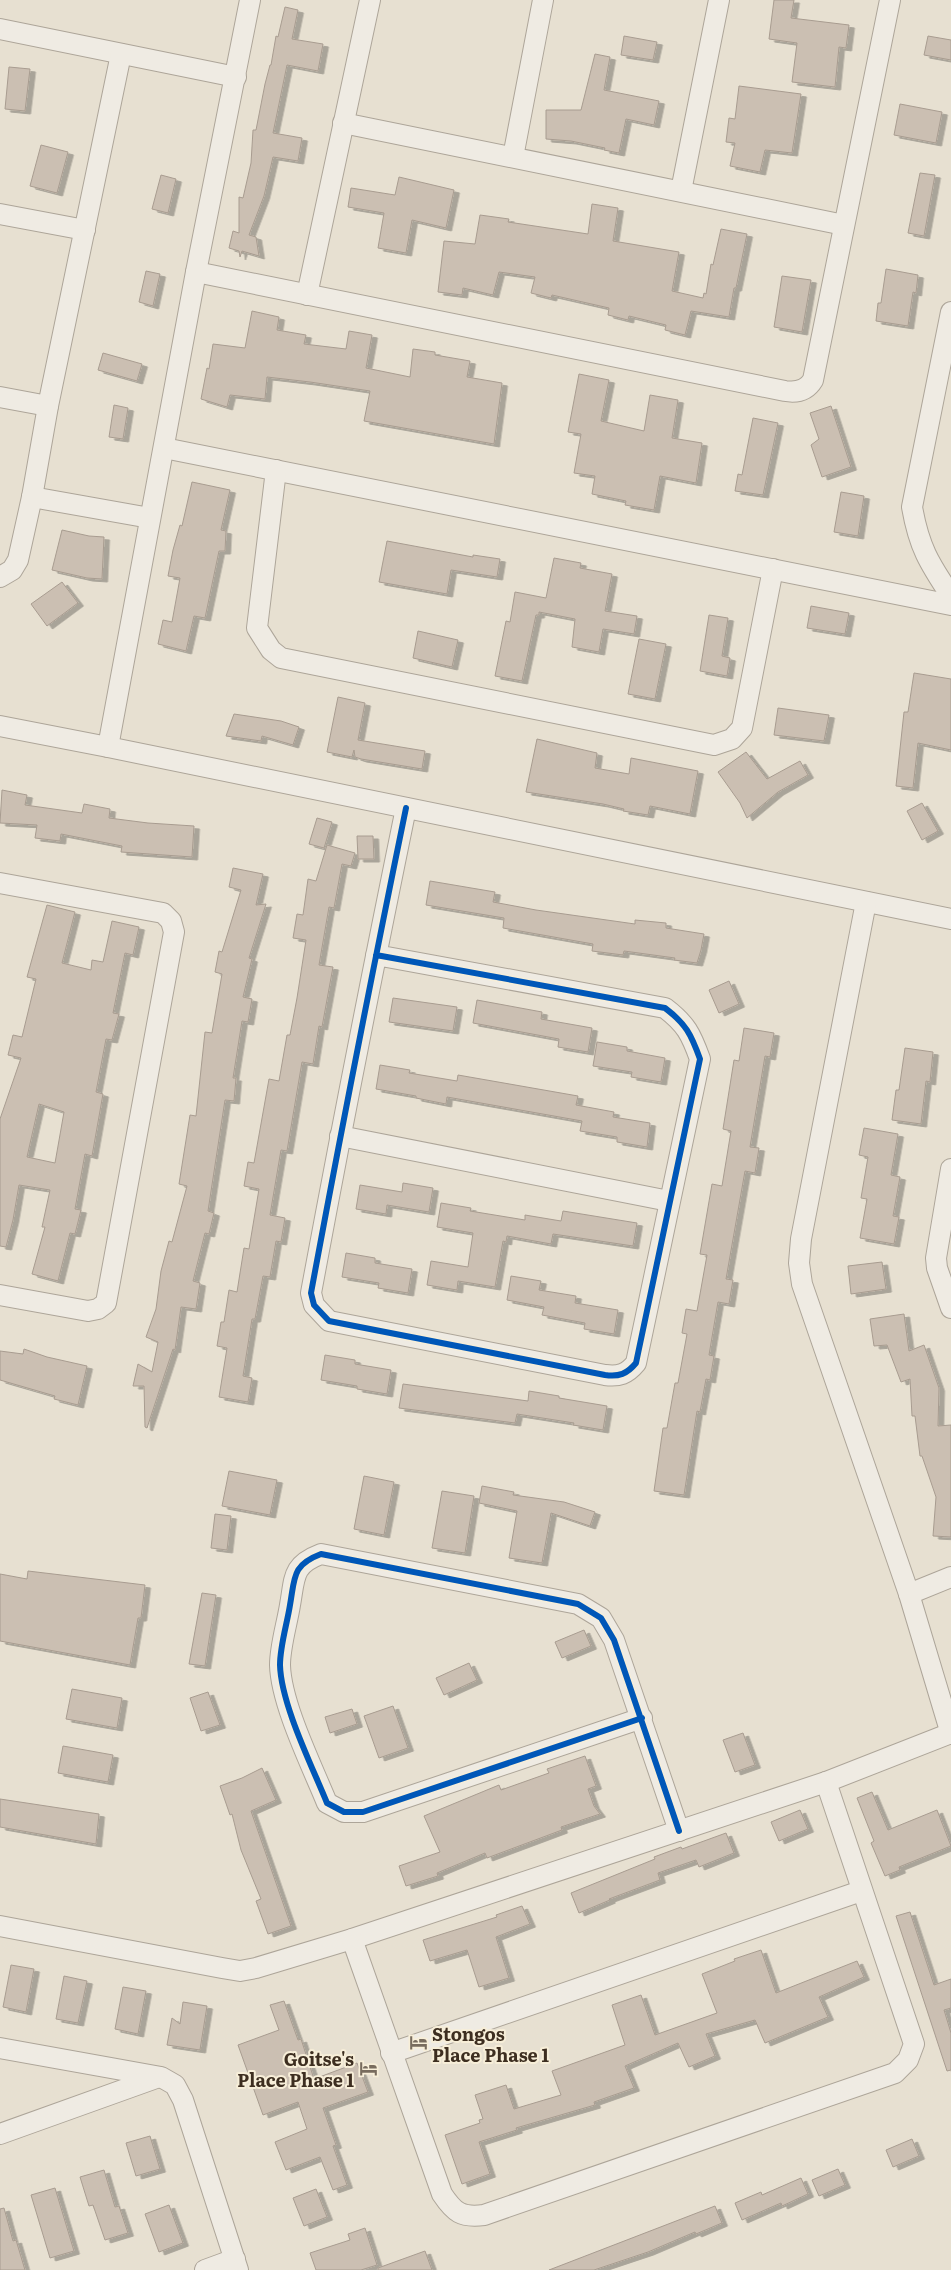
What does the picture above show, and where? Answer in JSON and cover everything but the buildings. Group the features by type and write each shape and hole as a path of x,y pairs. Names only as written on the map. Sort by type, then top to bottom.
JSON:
{"street":[{"path":"108,746 196,272 250,0"},
{"path":"307,295 370,0"},
{"path":"513,157 543,0"},
{"path":"681,191 719,0"},
{"path":"196,272 794,392 803,390 814,380 890,0"},
{"path":"0,29 236,76"},
{"path":"0,577 12,570 18,560 121,54"},
{"path":"344,123 844,225"},
{"path":"0,214 85,230"},
{"path":"951,312 912,507 917,534 928,561 951,596"},
{"path":"0,397 48,406"},
{"path":"164,448 951,605"},
{"path":"276,470 256,628 271,650 281,658 714,745 732,739 742,728 772,569"},
{"path":"32,497 150,518"},
{"path":"0,726 108,746 951,919"},
{"path":"376,955 665,1008 681,1020 692,1038 700,1059 636,1363 628,1372 615,1376 330,1321 320,1314 314,1305 311,1293 340,1136 376,955 406,808"},
{"path":"0,883 163,914 171,921 174,932 106,1303 98,1309 88,1311 0,1295"},
{"path":"0,1926 240,1970 256,1968 352,1940 826,1782 951,1734 909,1594 802,1284 799,1263 801,1239 866,902"},
{"path":"340,1136 669,1201"},
{"path":"951,1169 936,1258 937,1268 951,1308"},
{"path":"642,1718 363,1812 344,1812 327,1803 285,1698 281,1679 280,1663 295,1574 305,1560 321,1554 578,1604 601,1618 614,1640 642,1718 680,1831"},
{"path":"909,1594 951,1578"},
{"path":"352,1940 442,2194 452,2209 459,2214 484,2215 876,2080 895,2073 908,2060 914,2044 861,1891 826,1782"},
{"path":"391,2053 861,1891"},
{"path":"0,2048 161,2077 175,2085 183,2100 236,2265 205,2270"},
{"path":"0,2134 161,2077"}],"cycle path":[{"path":"376,955 665,1008 687,1030 700,1059 636,1363 626,1372 614,1376 605,1375 329,1321 314,1305 311,1293 357,1050 381,929 406,808"},
{"path":"642,1718 363,1812 344,1812 327,1803 298,1735 282,1681 281,1650 296,1573 305,1563 321,1554 578,1604 601,1618 614,1640 679,1831"}],"place":[{"name":"Stongos Place Phase 1","path":"418,2043"},
{"name":"Goitse's Place Phase 1","path":"368,2068"}]}
